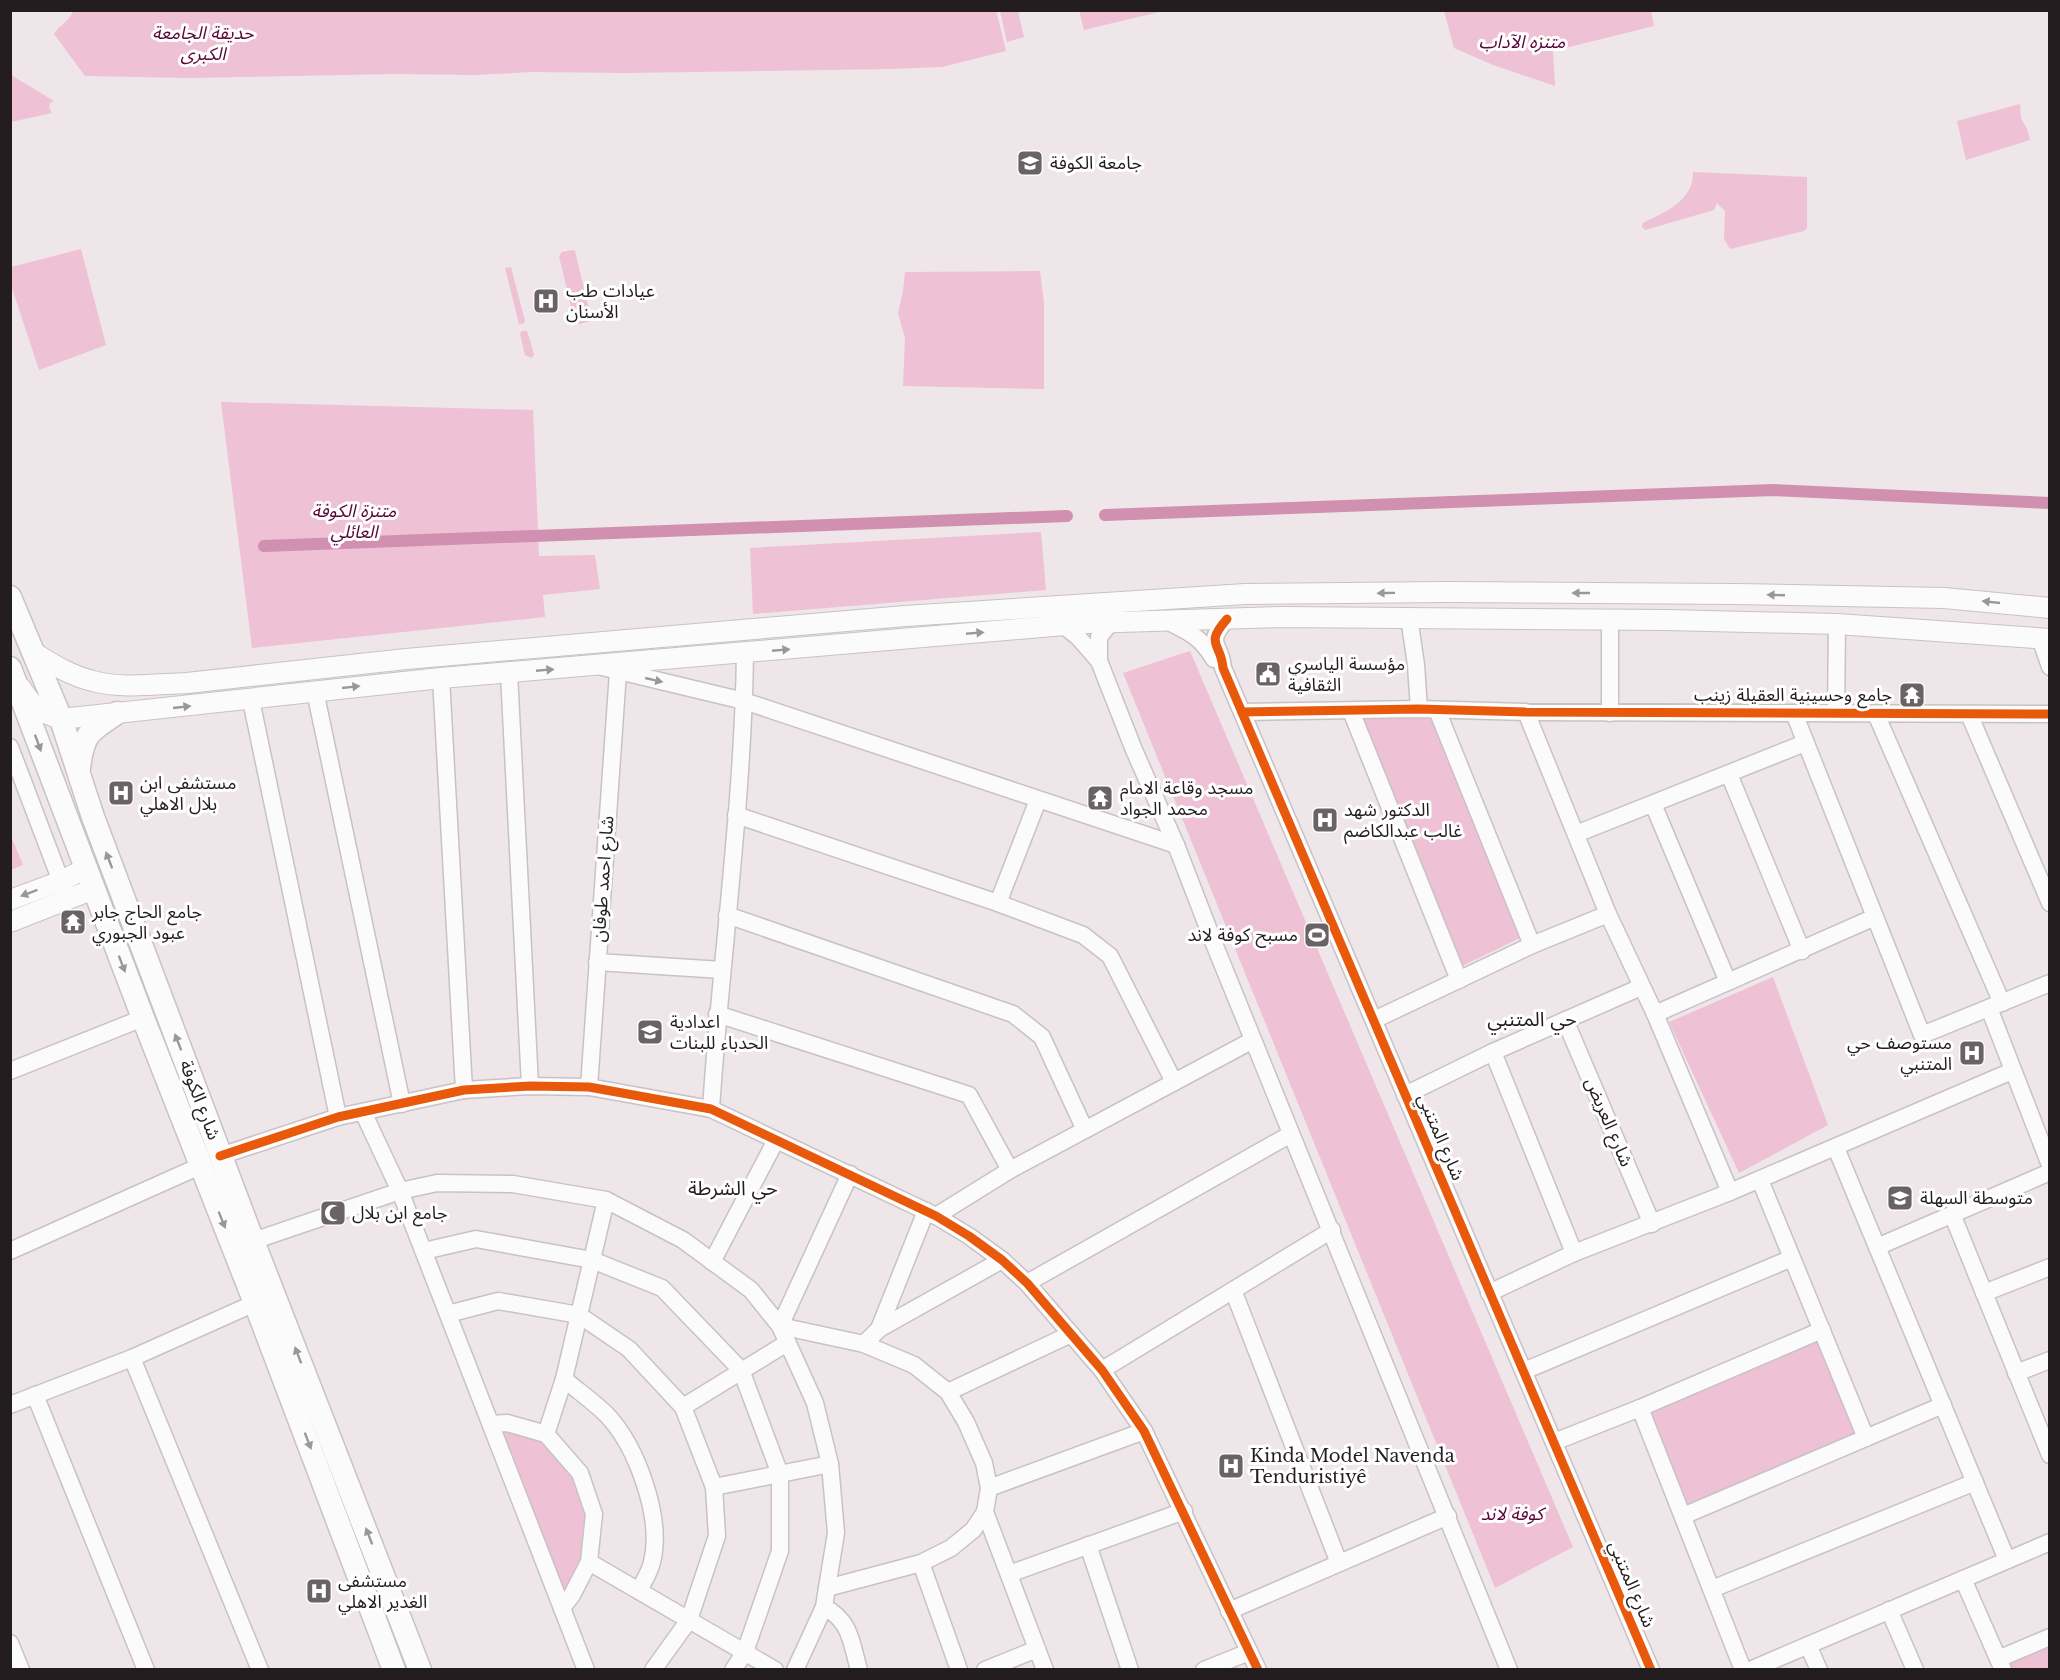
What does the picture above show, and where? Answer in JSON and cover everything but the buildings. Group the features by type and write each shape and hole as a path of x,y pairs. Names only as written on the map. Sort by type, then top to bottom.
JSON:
{"highway":[{"name":"شارع الكوفة","path":"10,597 61,719 93,817 220,1156 420,1670"},
{"name":"شارع الكوفة","path":"12,671 142,1018 255,1303 394,1670"},
{"path":"78,769 83,742 88,735 117,713"},
{"path":"72,833 78,821 93,817"},
{"path":"346,1543 361,1562 373,1583 381,1581 382,1569"},
{"path":"380,1630 379,1618 382,1614 390,1614 402,1639 412,1648"}],"main road":[{"path":"33,652 54,666 94,682 115,685 187,683 406,658 905,616 1245,594 1528,592 1944,598 2049,608"},
{"path":"1814,596 1821,607 1820,616 1814,623"},
{"path":"1842,624 1839,616 1840,606 1845,599 1854,597"},
{"path":"12,671 35,707 46,715 61,719 441,678 1111,622 1409,617 1610,619 1842,624 2045,638"},
{"path":"698,635 694,639 693,648 702,656"},
{"path":"152,684 146,688 142,697 144,704 152,710"},
{"path":"10,900 61,880 90,879"},
{"path":"10,922 68,900 90,879"}],"street":[{"path":"1409,617 1419,709"},
{"name":"شارع المتنبي","path":"1227,619 1218,629 1215,639 1223,668 1651,1670"},
{"path":"1610,619 1610,713"},
{"name":"شارع المتنبي","path":"1167,621 1197,637 1223,668"},
{"path":"1099,661 1099,637 1111,622"},
{"path":"1836,713 1842,624"},
{"path":"1063,626 1078,637 1099,661 1134,750 1176,845 1509,1670"},
{"path":"2045,638 2049,667"},
{"path":"711,1109 717,1014 736,815 745,653"},
{"path":"597,666 744,701 1176,845"},
{"name":"شارع احمد طوفان","path":"589,1087 618,672"},
{"path":"509,673 530,1086"},
{"path":"441,678 464,1090"},
{"path":"315,691 402,1104"},
{"path":"251,700 338,1117"},
{"path":"1242,712 1419,709 1610,713 2049,714"},
{"path":"1437,710 1533,945"},
{"path":"1351,711 1459,980"},
{"path":"1526,712 1608,915 1655,1014 1731,1192"},
{"path":"1794,713 1922,1035 2049,983"},
{"path":"1876,714 1996,1006 2012,1071 2049,1165"},
{"path":"1969,714 2049,903"},
{"path":"1576,834 1805,743"},
{"path":"10,747 68,900"},
{"path":"1729,774 1802,951"},
{"path":"998,903 1038,800"},
{"path":"1653,804 1728,982"},
{"path":"736,815 1083,934 1110,956 1174,1082"},
{"path":"727,915 1014,1014 1042,1037 1084,1128"},
{"path":"1374,1020 1533,945 1608,915"},
{"path":"1655,1014 1875,917"},
{"path":"597,962 722,970"},
{"path":"1405,1095 1493,1052 1641,987"},
{"path":"717,1014 969,1095 1010,1170"},
{"path":"10,1071 142,1018"},
{"name":"شارع العريض","path":"1565,1020 1652,1224"},
{"path":"879,1329 931,1214 1084,1128 1253,1040"},
{"path":"1493,1052 1574,1253"},
{"path":"1489,1293 1574,1253 1760,1180 2012,1071"},
{"path":"220,1156 338,1117 464,1090 530,1086 589,1087 711,1109 931,1214 969,1236 1002,1260 1027,1283 1102,1370 1144,1431 1258,1670"},
{"path":"363,1112 400,1191 424,1251 586,1670"},
{"path":"1027,1283 1291,1134"},
{"path":"712,1262 776,1140"},
{"path":"1836,1148 2007,1560"},
{"path":"10,1251 200,1166"},
{"path":"1877,1247 2049,1172"},
{"path":"780,1326 850,1174"},
{"path":"1760,1180 1866,1438"},
{"path":"253,1241 400,1191 437,1183 513,1184 606,1200 683,1239 750,1290 780,1326 815,1403 830,1464 836,1533 824,1606 795,1670"},
{"path":"546,1434 564,1379 606,1200"},
{"path":"1952,1214 2048,1450"},
{"path":"1102,1370 1332,1230"},
{"path":"424,1251 476,1239 592,1260 662,1288 741,1370 780,1474 780,1551 745,1652 733,1670"},
{"path":"1524,1371 1792,1258"},
{"path":"864,1344 879,1329 1002,1260"},
{"path":"1984,1293 2049,1267"},
{"path":"1233,1290 1339,1563"},
{"path":"448,1314 498,1301 579,1315 629,1349 683,1407 714,1486 717,1536 689,1620 653,1670"},
{"path":"10,1405 132,1358 255,1303"},
{"path":"780,1326 864,1344 914,1365 948,1392 966,1422 984,1463 989,1488 985,1512 973,1530 951,1548 921,1563 827,1588"},
{"path":"1554,1442 1822,1330"},
{"path":"948,1392 1071,1334"},
{"path":"683,1407 787,1343"},
{"path":"132,1358 260,1670"},
{"path":"2016,1373 2049,1360"},
{"path":"564,1379 607,1416 630,1448 653,1508 655,1540 652,1563 639,1591"},
{"path":"35,1395 145,1669"},
{"path":"1683,1516 1943,1405"},
{"path":"1640,1408 1743,1670"},
{"path":"491,1424 507,1423 546,1434 580,1473 594,1514 589,1562 572,1595 562,1608"},
{"path":"989,1488 1144,1431"},
{"path":"714,1486 830,1464"},
{"path":"1712,1589 1975,1482"},
{"path":"1009,1574 1184,1511"},
{"path":"985,1512 1045,1670"},
{"path":"1229,1611 1448,1516"},
{"path":"1750,1670 2049,1542"},
{"path":"1088,1545 1130,1670"},
{"path":"589,1562 775,1670"},
{"path":"921,1563 959,1670"},
{"path":"1963,1579 2000,1664 2049,1637"},
{"path":"824,1606 835,1612 843,1621 859,1670"},
{"path":"1889,1610 1915,1670"},
{"path":"10,1643 21,1670"},
{"path":"1808,1645 1819,1670"},
{"path":"985,1670 1037,1649"},
{"path":"1204,1670 1249,1652"}],"green space":[{"name":"حديقة الجامعة الكبرى","path":"74,10 996,10 1006,51 942,67 889,69 190,78 85,76 54,34"},
{"path":"1079,10 1163,10 1163,11 1084,30"},
{"path":"1000,11 1018,11 1024,37 1007,42"},
{"name":"متنزه الآداب","path":"1444,11 1651,11 1654,26 1553,51 1555,86 1493,65 1454,48"},
{"path":"11,75 54,101 50,103 49,108 52,113 11,122"},
{"path":"2020,104 2021,118 2030,140 1966,160 1957,121"},
{"path":"1693,172 1807,177 1807,228 1804,231 1730,249 1724,239 1725,211 1717,203 1714,210 1645,230 1642,227 1643,223 1668,210 1689,191"},
{"path":"81,249 106,345 39,370 11,285 11,267"},
{"path":"573,250 591,318 579,324 574,320 559,256 562,252"},
{"path":"511,267 525,321 523,324 519,324 505,268"},
{"path":"1040,271 1044,303 1044,389 903,386 905,338 898,313 905,272"},
{"path":"522,331 527,331 534,354 532,358 525,355 520,334"},
{"name":"متنزة الكوفة العائلي","path":"221,402 533,410 539,556 595,555 600,589 543,595 545,617 252,648"},
{"path":"1041,532 1046,590 753,614 750,548"},
{"name":"كوفة لاند","path":"1190,651 1573,1547 1495,1588 1123,673"},
{"path":"1430,715 1522,937 1458,968 1358,717"},
{"path":"11,836 23,865 10,870"},
{"path":"1773,977 1828,1125 1739,1173 1669,1022"},
{"path":"1819,1341 1857,1435 1687,1506 1648,1412"},
{"path":"494,1428 510,1429 545,1441 577,1479 589,1515 584,1563 562,1600"},
{"path":"2049,1645 2049,1669 2012,1669 2009,1662"}],"waterway":[{"path":"1105,515 1773,490 2050,503"},
{"path":"264,546 1067,516"}],"cycle path":[{"path":"1227,619 1215,639 1223,668 1651,1670"},
{"path":"1242,712 1419,709 1526,712 2050,714"},
{"path":"220,1156 338,1117 464,1090 530,1086 589,1087 711,1109 936,1216 1002,1260 1027,1283 1102,1370 1144,1431 1258,1670"}],"place":[{"name":"جامعة الكوفة","path":"1030,163"},
{"name":"عيادات طب الأسنان","path":"546,301"},
{"name":"مؤسسة الياسري الثقافية","path":"1268,674"},
{"name":"جامع وحسينية العقيلة زينب","path":"1912,695"},
{"name":"مستشفى ابن بلال الاهلي","path":"121,793"},
{"name":"مسجد وقاعة الامام محمد الجواد","path":"1100,798"},
{"name":"الدكتور شهد غالب عبدالكاضم","path":"1325,820"},
{"name":"جامع الحاج جابر عبود الجبوري","path":"73,922"},
{"name":"مسبح كوفة لاند","path":"1317,935"},
{"name":"اعدادية الحدباء للبنات","path":"650,1032"},
{"name":"مستوصف حي المتنبي","path":"1972,1053"},
{"name":"متوسطة السهلة","path":"1900,1198"},
{"name":"جامع ابن بلال","path":"333,1213"},
{"name":"Kinda Model Navenda Tenduristiyê","path":"1231,1466"},
{"name":"مستشفى الغدير الاهلي","path":"319,1591"}],"district":[{"name":"حي المتنبي","path":"1532,1019"},
{"name":"حي الشرطة","path":"733,1188"}]}
